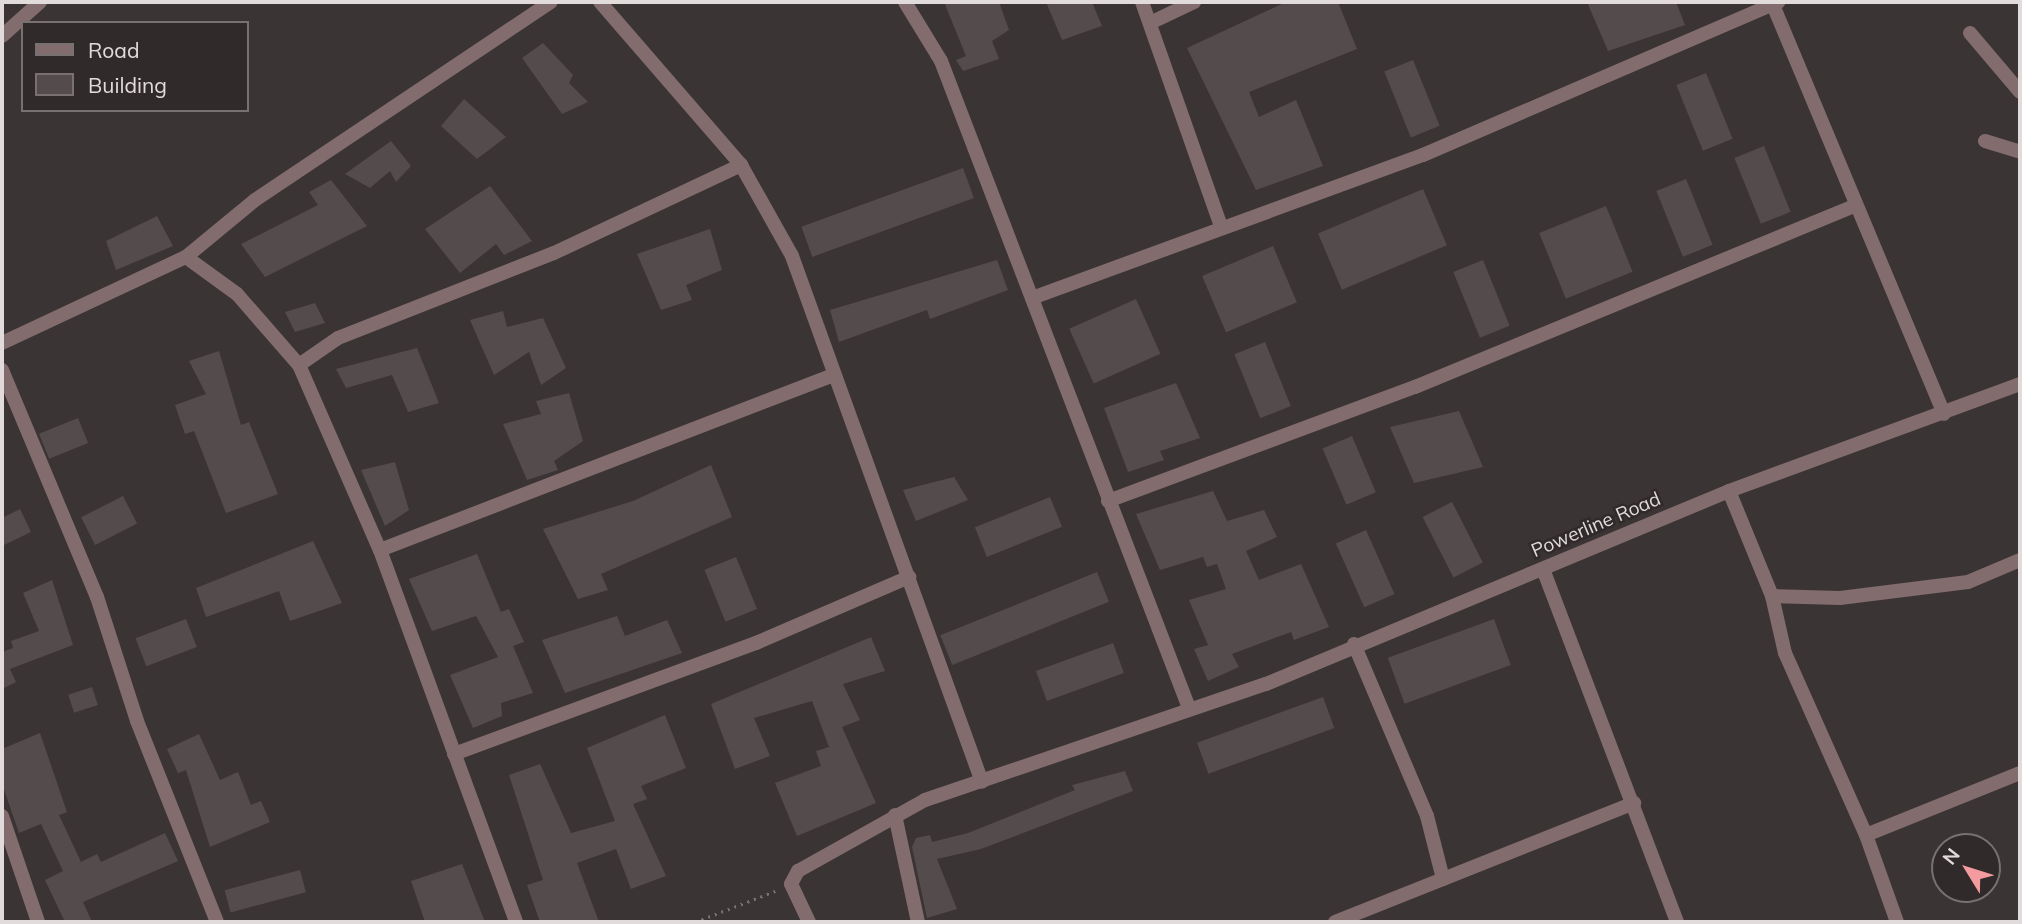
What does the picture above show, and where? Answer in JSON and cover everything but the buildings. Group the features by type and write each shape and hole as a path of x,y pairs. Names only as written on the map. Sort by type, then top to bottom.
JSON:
{"street":[{"path":"2,35 40,2"},
{"path":"2,343 186,257 265,193 551,2"},
{"path":"600,2 741,165 792,256 831,376 909,577 982,782"},
{"path":"905,2 940,61 1189,708"},
{"path":"1142,2 1221,226"},
{"path":"1150,23 1194,2"},
{"path":"1032,298 1221,226 1423,155 1775,3 1855,206 1944,414"},
{"path":"1970,33 2020,92"},
{"path":"1985,141 2020,152"},
{"path":"299,365 338,338 554,253 741,165"},
{"path":"1108,501 1415,387 1855,206"},
{"path":"186,257 237,294 299,365 380,550 516,922"},
{"path":"2,370 97,597 137,721 218,922"},
{"path":"380,550 831,376"},
{"name":"Powerline Road","path":"791,884 798,871 895,814 1189,708 1266,684 1354,644 1729,491 2020,384"},
{"path":"1729,491 1772,596 1785,653 1866,835 1897,922"},
{"path":"1772,596 1840,598 1968,582 2020,560"},
{"path":"1543,569 1677,922"},
{"path":"454,754 756,643 909,577"},
{"path":"1354,644 1427,816 1443,879"},
{"path":"1866,835 2020,773"},
{"path":"1335,922 1634,803"},
{"path":"895,814 918,922"},
{"path":"2,816 38,922"},
{"path":"791,884 809,922"}],"path":[{"path":"695,922 791,884"}]}
